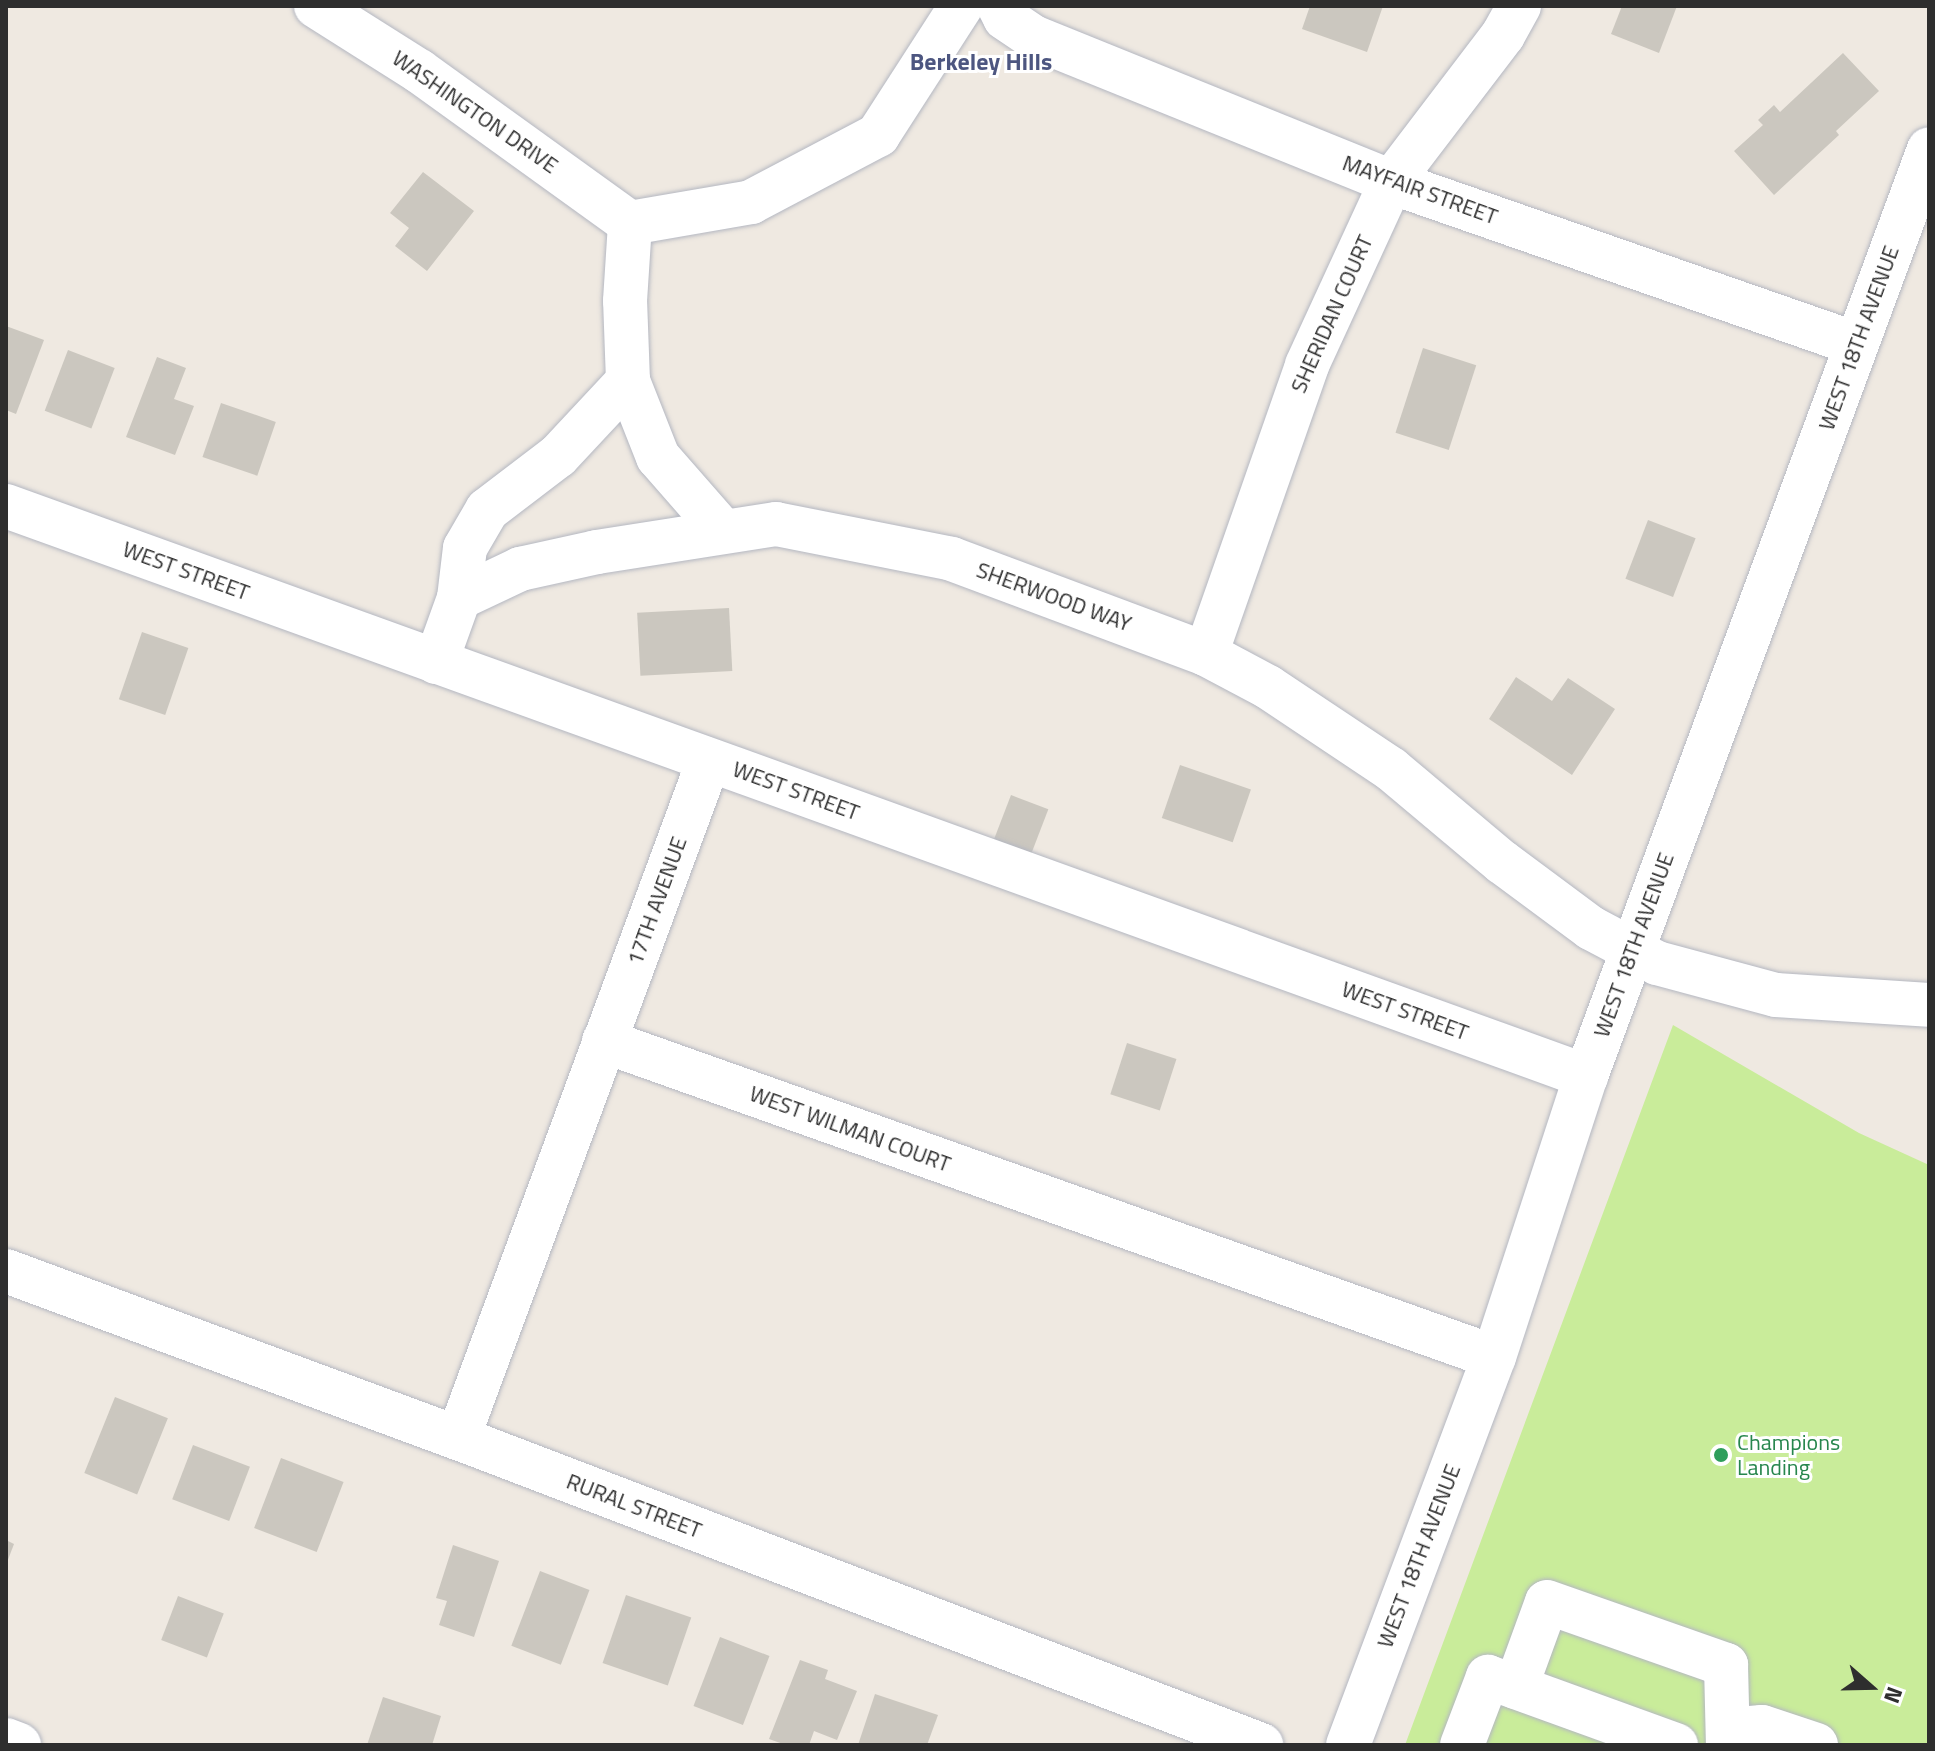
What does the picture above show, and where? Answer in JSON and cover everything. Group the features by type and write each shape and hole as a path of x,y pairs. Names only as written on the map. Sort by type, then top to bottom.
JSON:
{"street":[{"name":"WASHINGTON DRIVE","path":"316,6 419,71 630,223"},
{"path":"722,530 658,457 628,381 625,301 630,223 751,202 878,135 961,6"},
{"name":"MAYFAIR STREET","path":"999,6 1005,18 1033,37 1391,182 1857,344"},
{"name":"SHERIDAN COURT","path":"1206,654 1307,365 1391,182 1503,35 1519,6"},
{"name":"WEST 18TH AVENUE","path":"1348,1745 1494,1357 1586,1076 1929,149"},
{"path":"436,662 459,598 465,548 487,510 558,456 628,381"},
{"name":"WEST STREET","path":"6,506 1586,1076"},
{"name":"SHERWOOD WAY","path":"459,598 520,569 722,530 776,524 952,559 1206,654 1268,687 1391,769 1515,871 1591,928 1657,963 1776,995 1929,1005"},
{"name":"17TH AVENUE","path":"604,1041 709,760"},
{"path":"458,1438 604,1041"},
{"name":"WEST WILMAN COURT","path":"604,1041 1494,1357"},
{"name":"RURAL STREET","path":"6,1271 458,1438 1261,1745"},
{"path":"1516,1687 1547,1602 1726,1665 1728,1738 1762,1727 1816,1745"},
{"path":"1462,1745 1488,1677 1676,1745"},
{"path":"6,1740 19,1745"}],"green space":[{"name":"Champions Landing","path":"1673,1025 1859,1133 1929,1165 1929,1745 1405,1745"}],"building":[{"path":"1310,6 1383,6 1367,52 1302,29"},
{"path":"1622,6 1677,6 1659,53 1611,34"},
{"path":"1843,53 1879,91 1836,131 1839,135 1774,195 1734,151 1763,125 1758,120 1774,105 1780,112"},
{"path":"423,172 474,211 427,271 395,246 409,228 390,213"},
{"path":"6,326 44,340 16,414 6,410"},
{"path":"1423,348 1476,365 1449,450 1395,433"},
{"path":"68,350 115,368 91,429 45,411"},
{"path":"157,357 186,368 174,399 194,406 175,455 126,437"},
{"path":"221,403 276,422 257,476 202,457"},
{"path":"1648,520 1696,538 1673,597 1625,579"},
{"path":"729,608 732,671 640,676 637,613"},
{"path":"142,632 188,648 165,715 119,699"},
{"path":"1516,677 1552,701 1568,678 1615,709 1572,775 1489,719"},
{"path":"1180,765 1251,789 1233,842 1162,818"},
{"path":"1011,795 1048,809 1028,863 991,848"},
{"path":"1127,1043 1176,1059 1160,1110 1110,1094"},
{"path":"115,1397 168,1418 137,1494 84,1473"},
{"path":"193,1445 250,1467 229,1521 172,1499"},
{"path":"281,1458 344,1482 317,1552 254,1528"},
{"path":"6,1540 14,1544 6,1565"},
{"path":"453,1545 499,1561 474,1637 439,1625 447,1601 436,1598"},
{"path":"540,1571 589,1590 561,1665 511,1646"},
{"path":"626,1595 691,1617 668,1686 603,1663"},
{"path":"178,1596 224,1614 207,1657 161,1640"},
{"path":"720,1637 769,1656 743,1725 693,1706"},
{"path":"800,1660 828,1670 825,1679 857,1691 837,1740 814,1731 809,1745 786,1745 769,1739"},
{"path":"875,1694 938,1715 927,1745 858,1745"},
{"path":"383,1697 441,1716 432,1745 367,1745"}],"place":[{"name":"Champions Landing","path":"1721,1455"}],"district":[{"name":"Berkeley Hills","path":"981,62"}]}
